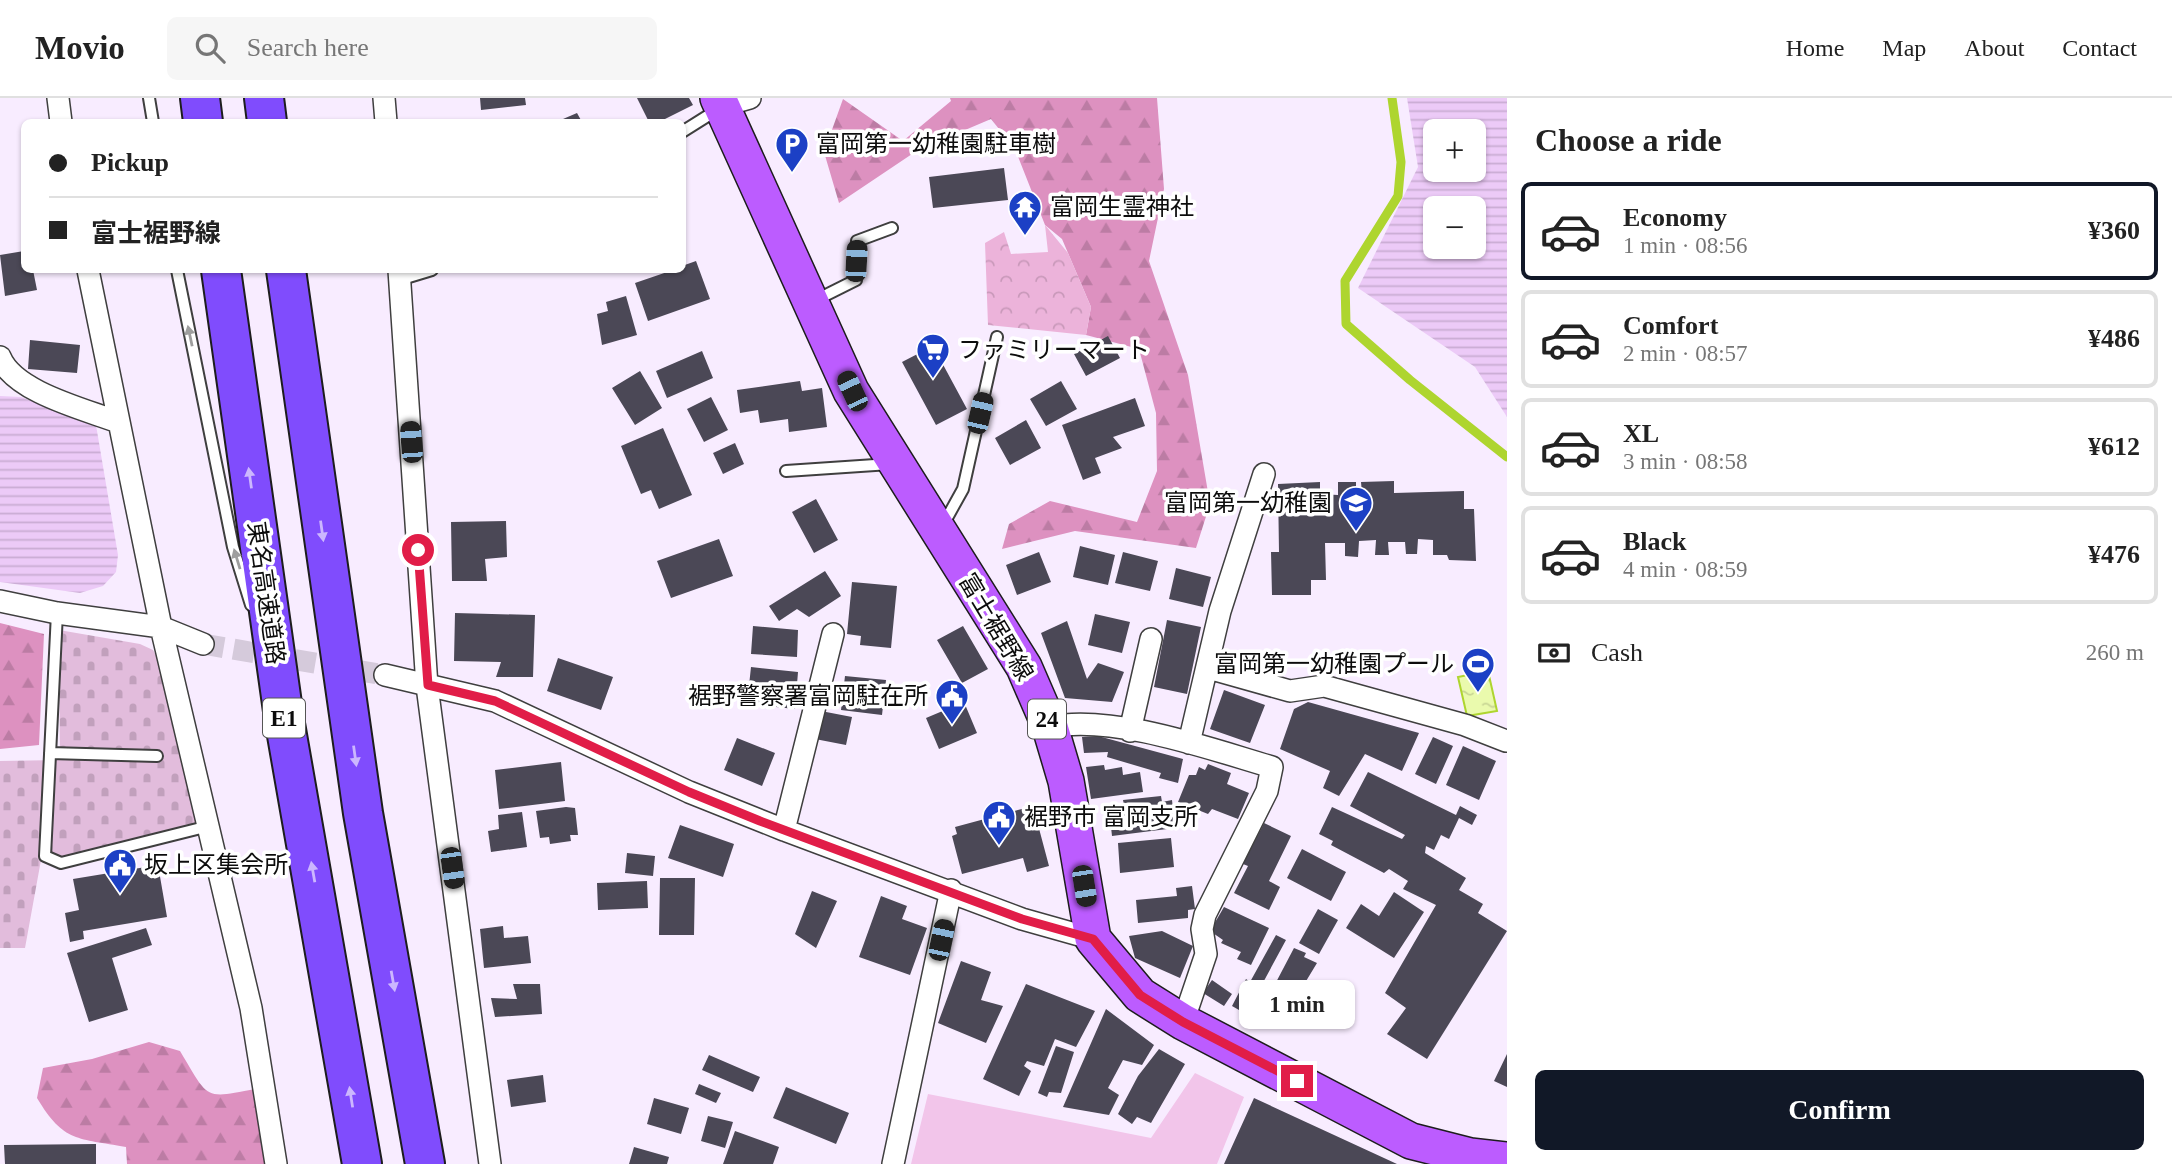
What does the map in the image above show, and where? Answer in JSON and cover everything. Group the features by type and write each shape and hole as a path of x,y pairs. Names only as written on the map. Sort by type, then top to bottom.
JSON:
{"highway":[{"path":"200,98 203,119"},
{"path":"264,98 267,119"},
{"name":"東名高速道路","path":"221,273 285,718 362,1164"},
{"path":"286,273 363,813 425,1164"}],"main road":[{"name":"富士裾野線","path":"730,101 810,303 852,391 1024,667 1050,727 1066,781 1093,939"},
{"path":"1093,939 1140,995 1183,1022 1411,1141 1470,1156 1507,1160"}],"street":[{"path":"58,98 61,119"},
{"path":"384,98 386,119"},
{"path":"89,273 160,627 251,1008 276,1164"},
{"path":"399,274 428,685 491,1164"},
{"path":"0,357 5,368 19,383 118,422"},
{"path":"1189,743 1220,611 1264,474"},
{"path":"0,601 57,613 160,627 202,644"},
{"path":"784,830 833,634"},
{"path":"1130,731 1151,639"},
{"path":"1208,668 1290,691 1324,686 1465,724 1506,741"},
{"path":"385,675 495,701 689,792 784,830 1022,919 1093,939"},
{"path":"1050,727 1076,722 1130,731 1189,743 1272,767 1267,790 1205,915 1202,929 1206,954 1183,1022"},
{"path":"893,1164 951,891"}],"lane":[{"path":"149,98 152,119"},
{"path":"686,129 730,101"},
{"path":"810,303 856,280 857,241 892,228"},
{"path":"178,273 233,547 253,613"},
{"path":"296,273 303,401"},
{"path":"939,534 963,489 997,337"},
{"path":"786,471 896,464"},
{"path":"57,613 45,856 61,863 209,826"},
{"path":"261,639 285,718"},
{"path":"50,753 157,756"}],"shaded area":[{"path":"1407,98 1507,98 1507,417 1475,367 1358,288 1418,167"},
{"path":"0,396 21,397 96,425 118,555 116,572 103,586 80,593 0,582"},
{"path":"1195,1073 1244,1097 1217,1164 911,1164 928,1094 1151,1138"}],"green space":[{"path":"950,98 1157,98 1164,189 1149,261 1188,375 1210,504 1196,548 1075,531 1002,549 1009,524 1050,501 1137,522 1157,471 1156,413 1139,349 1086,335 1091,307 1062,239 1045,225 1015,149 991,119 918,150 839,203 824,152 843,99 903,141 951,101"},
{"path":"1045,225 1068,253 1091,307 1086,335 988,325 985,243 1004,232 1011,254 1048,252"},
{"path":"0,623 44,634 39,745 0,749"},
{"path":"59,630 140,644 153,650 162,666 209,826 61,863 41,860 25,948 0,948 0,761 60,760"},
{"path":"149,1042 180,1051 203,1088 210,1092 228,1094 260,1088 269,1164 127,1164 126,1147 84,1139 64,1131 37,1098 43,1068 92,1059"}],"water":[{"name":"富岡第一幼稚園プール","path":"1488,671 1497,711 1467,716 1458,677"}],"building":[{"path":"480,98 525,98 526,105 481,110"},
{"path":"637,98 689,98 693,105 665,119 648,119"},
{"path":"577,113 580,119 563,119"},
{"path":"1004,168 1008,200 933,208 929,177"},
{"path":"21,252 21,273 34,273 37,290 5,296 0,255"},
{"path":"696,261 710,299 648,321 635,283 664,273 686,273 686,265"},
{"path":"626,296 637,335 602,345 597,314 608,311 606,302"},
{"path":"1108,336 1120,358 1086,376 1074,354"},
{"path":"30,340 80,345 77,373 28,369"},
{"path":"933,346 967,409 936,425 902,362"},
{"path":"702,351 713,378 667,398 656,371"},
{"path":"640,371 662,408 635,425 612,388"},
{"path":"800,381 802,391 822,388 827,427 789,432 788,419 760,423 758,410 740,413 737,390"},
{"path":"1061,381 1077,409 1046,426 1030,399"},
{"path":"711,397 728,430 704,442 687,409"},
{"path":"1135,398 1145,426 1113,437 1122,448 1095,458 1101,473 1083,480 1062,425"},
{"path":"1026,420 1041,448 1010,465 995,438"},
{"path":"663,428 692,495 659,509 651,490 641,494 621,446"},
{"path":"735,443 744,464 723,474 713,453"},
{"path":"1394,481 1394,493 1464,491 1464,509 1474,509 1476,561 1449,560 1447,555 1433,555 1433,540 1418,539 1417,554 1406,554 1405,542 1388,542 1389,555 1375,555 1376,540 1359,541 1358,557 1345,556 1345,543 1325,543 1326,580 1311,580 1311,595 1272,595 1271,552 1279,552 1278,484 1320,482 1320,494 1338,495 1338,482 1356,482 1356,495 1362,493 1361,482"},
{"path":"816,499 838,540 814,553 792,512"},
{"path":"506,521 507,557 485,559 487,581 452,581 451,522"},
{"path":"719,539 733,576 671,598 657,561"},
{"path":"1080,546 1115,555 1108,585 1073,577"},
{"path":"1039,552 1051,582 1017,595 1006,565"},
{"path":"1123,552 1158,561 1150,591 1115,583"},
{"path":"1176,568 1211,577 1203,607 1169,599"},
{"path":"825,571 841,596 809,617 797,609 779,621 769,606"},
{"path":"852,582 897,586 891,648 860,645 861,636 847,634"},
{"path":"455,613 535,615 533,677 496,677 501,662 454,661"},
{"path":"1095,614 1130,622 1122,653 1088,645"},
{"path":"1167,620 1201,627 1187,694 1154,687"},
{"path":"1067,621 1087,679 1098,663 1124,672 1112,702 1065,698 1041,633"},
{"path":"753,626 798,630 797,657 751,654"},
{"path":"963,626 988,669 962,683 937,640"},
{"path":"558,658 613,677 601,710 547,691"},
{"path":"751,667 798,672 795,709 747,704"},
{"path":"845,676 886,680 882,715 841,710"},
{"path":"1224,690 1265,705 1250,743 1210,729"},
{"name":"裾野警察署富岡駐在所","path":"964,702 977,733 939,749 926,718"},
{"path":"1308,702 1419,733 1402,771 1365,754 1339,796 1323,788 1330,771 1280,749 1294,709"},
{"path":"821,711 852,717 846,745 815,739"},
{"path":"1098,736 1183,759 1178,783 1159,778 1161,773 1107,757 1108,752 1084,753 1082,737"},
{"path":"1433,737 1453,746 1436,784 1415,774"},
{"path":"737,738 775,753 762,786 724,770"},
{"path":"1463,746 1496,761 1479,800 1446,785"},
{"path":"561,762 565,801 499,809 495,770"},
{"path":"1208,764 1231,773 1227,784 1249,793 1238,819 1212,809 1208,814 1178,802 1189,775 1196,775 1199,767 1205,770"},
{"path":"1104,765 1105,770 1122,767 1123,775 1140,772 1143,792 1091,799 1086,767"},
{"path":"1368,772 1456,815 1460,806 1477,815 1472,825 1459,818 1449,839 1441,835 1434,850 1426,846 1425,853 1466,878 1459,890 1483,904 1478,913 1507,931 1427,1059 1387,1034 1406,1008 1385,993 1436,905 1403,889 1408,881 1389,869 1384,873 1331,845 1333,841 1319,834 1332,807 1402,839 1405,835 1350,806"},
{"path":"1161,796 1162,802 1172,800 1175,828 1112,836 1110,818 1105,819 1104,807 1124,805 1123,800"},
{"name":"裾野市 富岡支所","path":"1033,806 1049,866 1027,872 1023,858 962,874 952,836 957,834 955,827"},
{"path":"575,808 578,835 570,835 571,841 550,844 549,837 540,838 536,811"},
{"path":"522,812 527,847 491,852 488,831 499,829 498,815"},
{"path":"1264,823 1291,836 1269,881 1280,887 1269,910 1234,893 1248,866 1243,864"},
{"path":"680,825 734,844 723,877 668,858"},
{"path":"1171,838 1174,867 1120,873 1118,843"},
{"path":"1302,849 1346,872 1331,901 1287,878"},
{"path":"627,853 655,856 653,876 625,873"},
{"name":"坂上区集会所","path":"158,865 167,917 83,931 84,939 70,942 65,913 79,910 73,879"},
{"path":"660,878 695,878 694,935 659,935"},
{"path":"647,881 648,908 598,910 597,883"},
{"path":"1192,886 1195,909 1188,910 1188,918 1138,923 1136,900 1177,896 1176,888"},
{"path":"812,891 837,901 816,948 795,934"},
{"path":"1394,892 1424,912 1394,958 1346,928 1361,904 1379,916"},
{"path":"881,896 907,906 902,919 927,928 910,975 859,957"},
{"path":"1224,907 1269,928 1251,965 1237,959 1241,952 1221,943 1223,940 1210,931"},
{"path":"1318,909 1338,920 1319,954 1299,943"},
{"path":"503,926 504,938 528,936 531,963 484,968 480,929"},
{"path":"146,928 152,945 112,958 128,1010 89,1022 67,953"},
{"path":"1162,931 1193,946 1180,978 1135,958 1129,936"},
{"path":"1276,935 1286,940 1246,1014 1232,1006 1246,979 1250,982"},
{"path":"1294,948 1306,953 1304,957 1317,963 1294,1001 1273,988"},
{"path":"961,961 991,972 981,1000 1003,1006 986,1043 938,1023"},
{"path":"1212,980 1232,994 1224,1006 1203,993"},
{"path":"513,984 540,984 542,1014 495,1017 491,998 517,999"},
{"path":"1026,984 1095,1011 1076,1047 1055,1039 1044,1066 1027,1061 1024,1066 1031,1071 1019,1096 983,1079"},
{"path":"1268,998 1284,1007 1275,1025 1259,1017"},
{"path":"1106,1009 1154,1045 1142,1065 1123,1060 1108,1088 1119,1095 1109,1115 1063,1107"},
{"path":"1056,1046 1074,1052 1061,1093 1049,1092 1047,1097 1038,1093"},
{"path":"1159,1049 1185,1064 1151,1123 1137,1117 1132,1124 1118,1114 1138,1076"},
{"path":"1507,1054 1507,1087 1494,1081"},
{"path":"709,1055 760,1077 753,1092 702,1070"},
{"path":"543,1075 546,1102 511,1107 507,1080"},
{"path":"699,1084 721,1093 716,1103 695,1094"},
{"path":"786,1087 849,1113 836,1144 773,1118"},
{"path":"654,1098 689,1108 681,1134 647,1124"},
{"path":"1254,1098 1397,1164 1224,1164"},
{"path":"708,1116 733,1122 725,1148 701,1141"},
{"path":"735,1131 779,1147 773,1164 723,1164"},
{"path":"96,1144 96,1164 5,1164 4,1145"},
{"path":"634,1147 669,1157 667,1164 629,1164"}],"waterway":[{"path":"1392,98 1401,162 1398,196 1345,281 1346,324 1410,380 1507,457"}],"tunnel":[{"path":"203,644 385,675"}],"place":[{"name":"富岡第一幼稚園駐車樹","path":"792,174"},
{"name":"富岡生霊神社","path":"1025,237"},
{"name":"ファミリーマート","path":"933,380"},
{"name":"富岡第一幼稚園","path":"1356,533"},
{"name":"富岡第一幼稚園プール","path":"1478,694"},
{"name":"裾野警察署富岡駐在所","path":"952,726"},
{"name":"裾野市 富岡支所","path":"999,847"},
{"name":"坂上区集会所","path":"120,895"}],"route":[{"path":"418,550 428,685 495,701 689,792 760,821 1022,919 1093,939 1140,995 1183,1022 1297,1081"}]}
